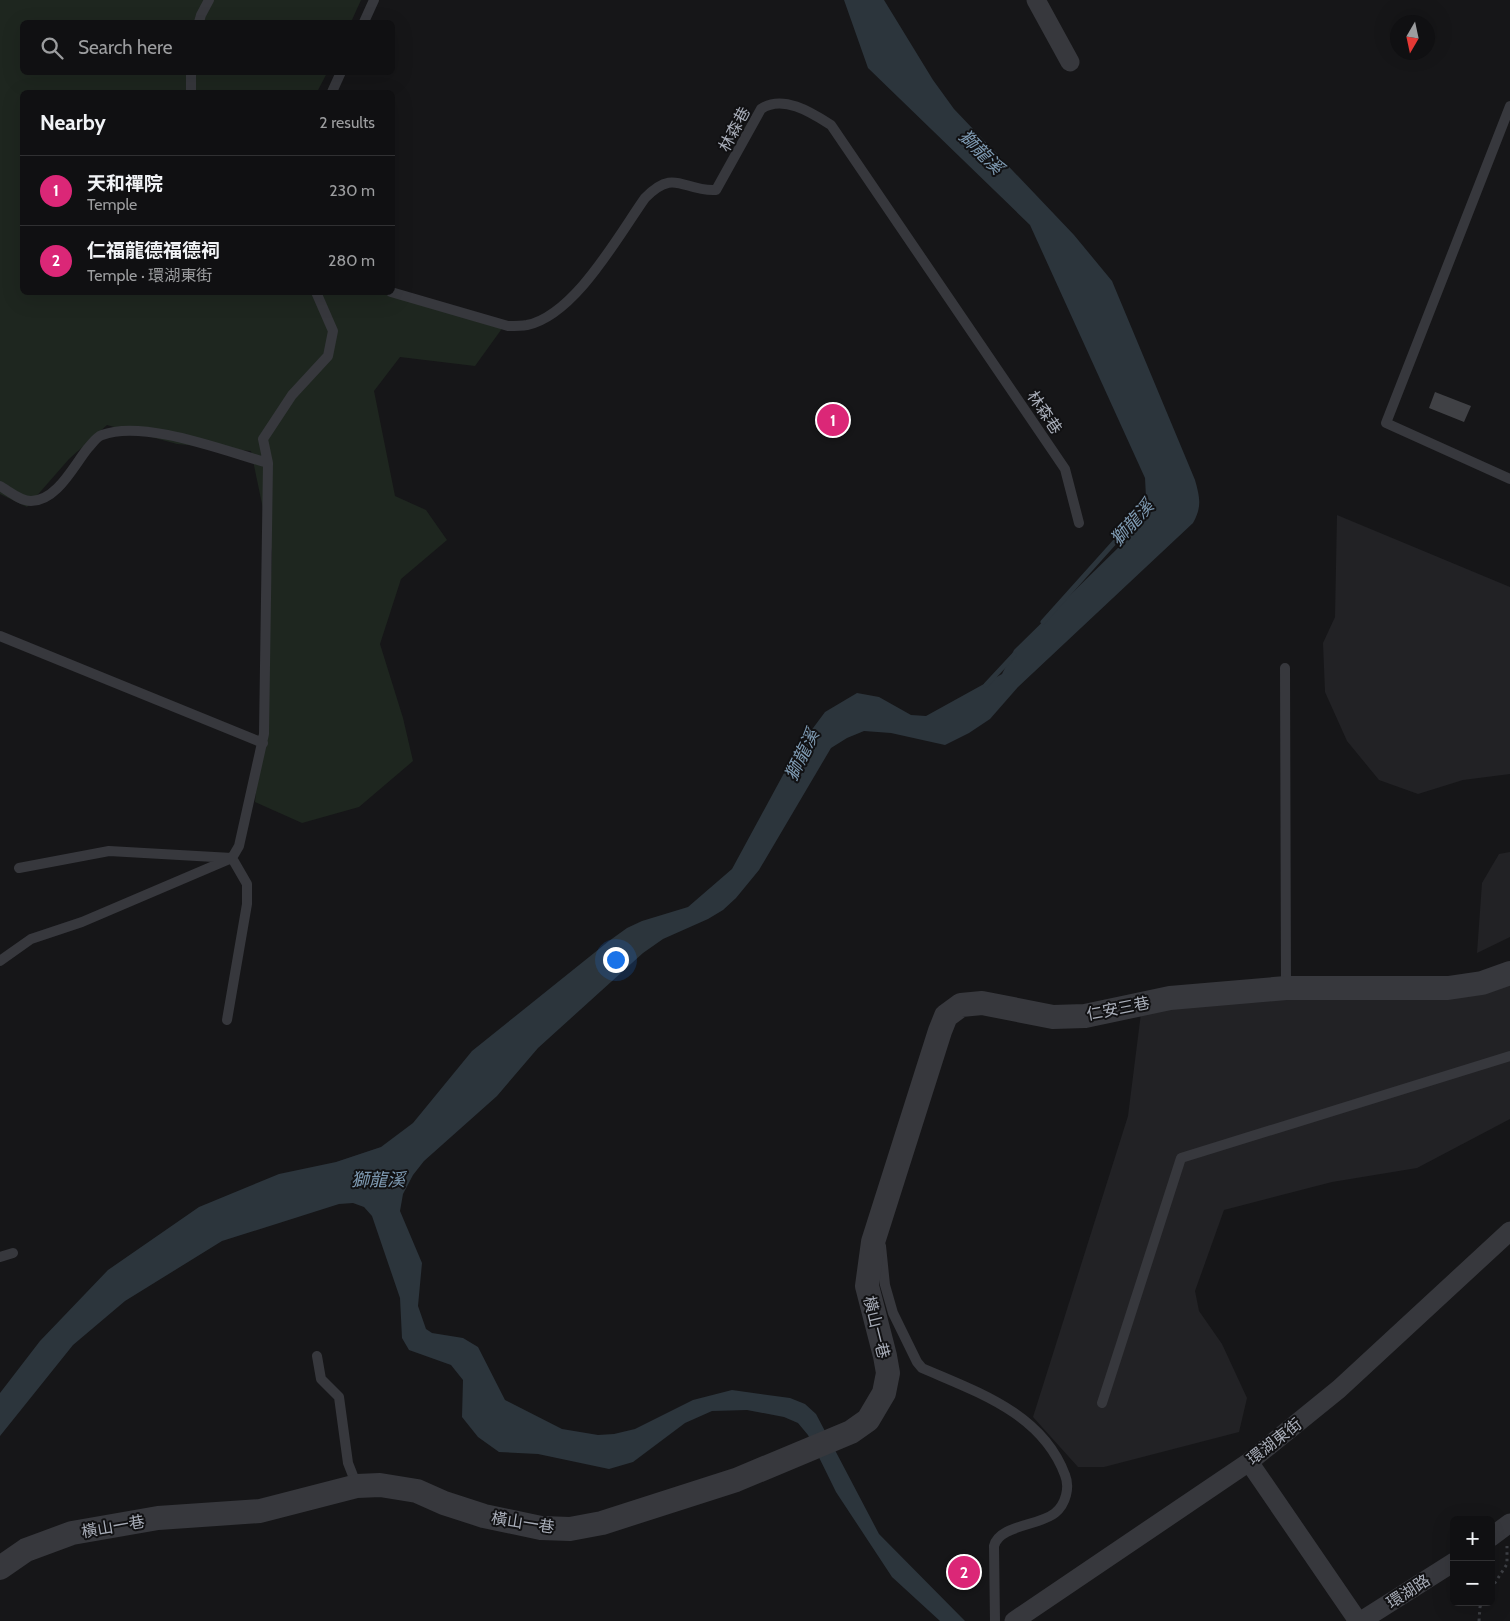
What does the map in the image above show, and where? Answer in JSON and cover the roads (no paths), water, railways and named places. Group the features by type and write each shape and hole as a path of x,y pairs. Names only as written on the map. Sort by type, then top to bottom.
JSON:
{"street":[{"path":"1036,0 1070,62"},
{"name":"仁安三巷","path":"879,1223 940,1031 946,1016 961,1004 982,1003 1053,1017 1085,1016 1170,998 1286,988 1448,988 1482,983 1510,973"},
{"name":"橫山一巷","path":"0,1568 26,1550 72,1533 158,1518 260,1511 357,1486 380,1485 418,1491 444,1503 484,1516 541,1528 570,1528 602,1523 736,1480 851,1432 868,1420 884,1393 888,1373 886,1356 867,1286 873,1242 879,1223"},
{"name":"環湖東街","path":"1014,1621 1249,1462 1339,1389 1510,1231"},
{"path":"1249,1462 1360,1621"},
{"path":"1495,1534 1509,1524"},
{"name":"環湖路","path":"1360,1621 1450,1565"}],"lane":[{"path":"200,20 209,0"},
{"path":"365,20 374,0"},
{"path":"191,75 191,90"},
{"path":"333,90 340,75"},
{"name":"林森巷","path":"395,293 508,326 528,325 550,316 576,295 645,198 655,188 669,181 716,190 761,109 770,103 786,104 811,112 831,126 1065,469 1079,523"},
{"path":"1510,106 1386,423 1510,478"},
{"path":"0,961 31,939 82,922 232,858 239,846 263,743 268,463 263,439 292,395 328,356 333,331 317,295"},
{"path":"0,486 17,496 31,501 44,497 55,490 99,436 125,429 148,430 268,463"},
{"path":"0,636 263,743"},
{"path":"1285,668 1286,988"},
{"path":"19,868 109,851 232,858"},
{"path":"228,1020 246,904 247,884 232,858"},
{"path":"1102,1403 1181,1158 1510,1056"},
{"path":"879,1223 885,1285 893,1313 916,1362 922,1368 988,1397 1020,1415 1040,1434 1062,1466 1067,1480 1067,1493 1056,1512 1046,1518 1003,1534 996,1539 994,1546 995,1621"},
{"path":"0,1257 13,1253"},
{"path":"316,1356 321,1379 339,1397 348,1463 357,1486"}],"water":[{"name":"獅龍溪","path":"844,0 884,0 933,80 954,109 1074,235 1112,281 1195,480 1199,497 1198,512 1193,523 1018,687 990,719 969,733 945,745 891,733 864,731 847,738 831,748 759,870 736,898 723,910 708,919 663,939 643,953 538,1048 497,1096 424,1161 413,1175 403,1194 400,1211 422,1263 418,1306 426,1329 432,1333 463,1338 478,1347 505,1400 562,1429 598,1435 614,1434 635,1429 693,1400 732,1390 790,1398 805,1404 816,1414 879,1534 965,1621 940,1621 892,1577 836,1492 808,1435 798,1423 784,1417 747,1410 712,1411 685,1423 633,1462 609,1469 538,1454 499,1452 478,1437 462,1417 463,1380 451,1365 409,1350 402,1338 400,1298 372,1216 364,1207 353,1203 339,1204 222,1241 125,1301 73,1345 0,1436 0,1393 40,1341 108,1270 199,1207 279,1174 336,1162 381,1147 413,1123 472,1051 609,941 627,928 642,921 688,907 732,869 796,751 825,712 857,693 879,697 911,715 926,716 1002,674 1014,650 1122,544 1142,513 1146,497 1145,478 1030,225 868,68"}],"waterway":[{"name":"獅龍溪","path":"1043,622 1147,506"},
{"name":"獅龍溪","path":"986,685 1014,655"}],"place":[{"name":"天和禪院","path":"833,420"},
{"name":"仁福龍德福德祠","path":"964,1572"}]}
